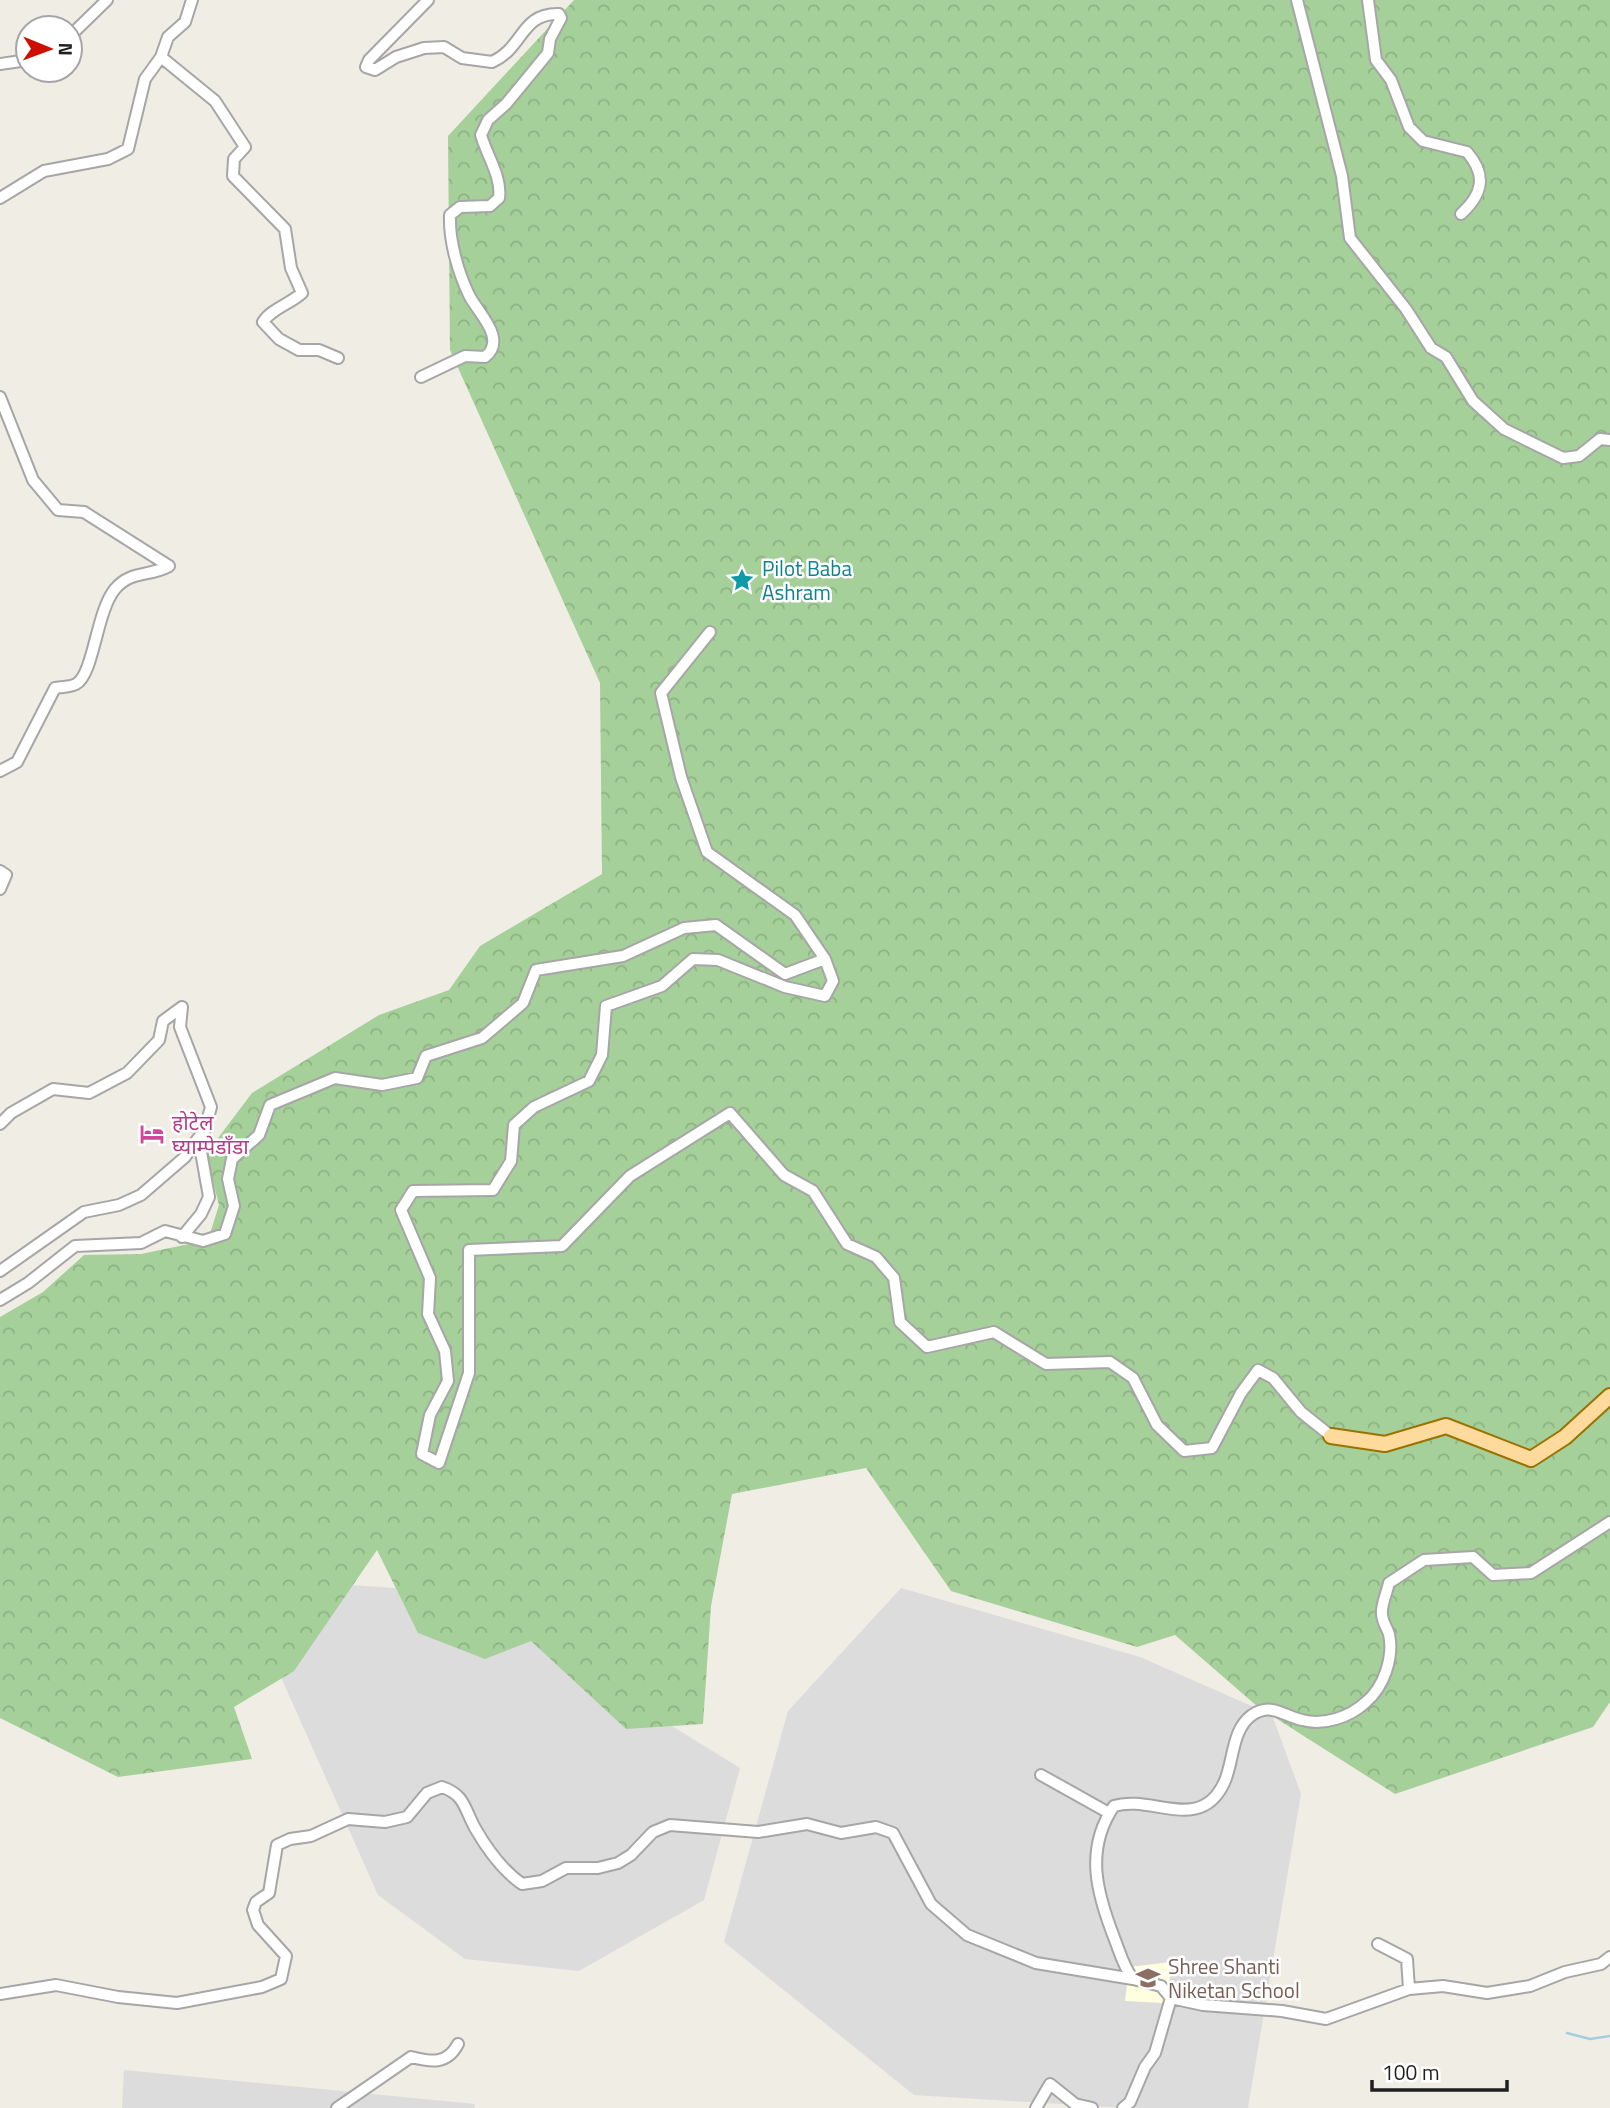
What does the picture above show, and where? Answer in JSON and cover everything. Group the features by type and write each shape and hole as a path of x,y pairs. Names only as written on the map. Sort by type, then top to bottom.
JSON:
{"main road":[{"path":"1331,1436 1385,1444 1447,1426 1531,1459 1565,1437 1610,1396"}],"street":[{"path":"84,22 107,0"},
{"path":"0,198 44,171 108,159 128,149 145,79 161,57 164,43 184,22 192,0"},
{"path":"421,377 465,356 485,357 490,353 493,342 487,320 470,296 451,238 450,215 460,207 490,206 499,198 500,186 487,159 481,135 488,120 506,104 548,54 550,39 561,18 559,14 544,14 531,20 517,43 492,62 462,58 444,47 424,48 396,57 375,70 366,67 369,60 428,0"},
{"path":"1297,0 1342,176 1350,238 1406,309 1431,348 1446,357 1473,401 1504,429 1563,457 1580,456 1600,439 1610,440"},
{"path":"1368,0 1376,60 1391,80 1409,127 1423,141 1467,152 1478,168 1482,185 1479,193 1461,214"},
{"path":"161,57 215,101 224,118 240,135 245,147 234,159 233,177 285,229 291,268 302,293 289,305 269,313 263,322 279,339 299,350 319,349 338,358"},
{"path":"0,397 33,480 58,510 85,512 169,566 159,572 133,574 115,589 102,610 87,675 75,685 55,688 17,762 0,771"},
{"path":"710,632 661,693 681,777 707,852 795,915 825,959 833,981 825,996 785,987 718,960 693,959 662,986 606,1006 602,1055 589,1081 534,1107 514,1125 511,1161 493,1190 412,1191 401,1210 430,1278 428,1314 445,1351 449,1381 430,1415 422,1454 439,1463 469,1373 469,1250 562,1246 630,1176 730,1113 784,1175 813,1191 847,1244 876,1257 894,1278 900,1322 927,1347 994,1332 1046,1364 1110,1362 1133,1378 1157,1425 1184,1451 1212,1448 1241,1393 1258,1370 1273,1378 1301,1412 1331,1436"},
{"path":"0,871 6,875 0,889"},
{"path":"0,1300 75,1246 141,1244 165,1231 203,1241 225,1234 234,1206 228,1179 232,1158 259,1135 270,1105 335,1078 382,1085 417,1078 426,1056 482,1038 523,1003 536,970 624,956 684,928 716,925 785,974 825,959"},
{"path":"0,1125 11,1113 53,1089 89,1093 127,1073 159,1040 163,1021 183,1007 180,1027 211,1107 200,1136 184,1157 141,1195 119,1205 84,1212 0,1271"},
{"path":"182,1237 201,1214 209,1197 200,1146 205,1119"},
{"path":"1132,1979 1106,1916 1094,1871 1095,1853 1114,1806 1141,1803 1169,1811 1186,1811 1212,1800 1225,1781 1235,1740 1250,1717 1265,1709 1279,1710 1301,1720 1325,1721 1348,1715 1367,1702 1382,1683 1389,1660 1389,1637 1382,1614 1389,1583 1424,1560 1473,1557 1493,1575 1531,1573 1610,1522"},
{"path":"1041,1775 1110,1813"},
{"path":"0,1994 56,1986 118,1997 177,2003 262,1987 281,1979 286,1956 258,1925 253,1910 256,1902 269,1893 277,1845 290,1839 311,1836 348,1819 385,1822 407,1817 427,1793 442,1787 455,1791 464,1801 474,1827 487,1846 506,1872 522,1884 542,1881 566,1868 598,1868 618,1863 631,1855 653,1832 670,1825 758,1832 807,1824 841,1833 876,1827 893,1833 931,1904 967,1935 1037,1963 1161,1986 1171,1998 1203,2006 1282,2011 1326,2019 1409,1989 1443,1986 1475,1993 1506,1991 1601,1964 1610,1956"},
{"path":"1378,1944 1407,1959 1409,1989"},
{"path":"1123,2108 1130,2102 1145,2067 1155,2053 1171,1998"},
{"path":"337,2108 411,2057 439,2062 452,2055 458,2044"},
{"path":"1036,2108 1050,2084 1075,2104 1092,2108"}],"shaded area":[{"path":"350,1585 455,1592 740,1768 704,1900 579,1971 465,1959 378,1895 276,1666"},
{"path":"901,1588 1140,1657 1272,1715 1301,1794 1248,2108 1126,2108 914,2095 724,1942 788,1711"},
{"name":"Shree Shanti Niketan School","path":"1171,1962 1171,1974 1162,2003 1125,2001 1129,1967"},
{"path":"124,2070 475,2104 474,2108 122,2108"}],"green space":[{"path":"574,0 1610,0 1610,1702 1593,1727 1395,1794 1258,1707 1175,1635 1137,1647 951,1591 866,1468 732,1494 711,1606 703,1724 626,1729 531,1641 485,1659 418,1633 377,1550 294,1671 234,1707 252,1759 118,1777 0,1718 0,1317 43,1292 84,1255 141,1254 208,1240 219,1205 206,1154 252,1093 379,1015 449,990 480,946 602,874 600,683 450,350 448,136"}],"waterway":[{"path":"1567,2033 1590,2039 1610,2036"}],"place":[{"name":"Pilot Baba Ashram","path":"742,580"},
{"name":"होटेल घ्याम्पेडाँडा","path":"152,1134"},
{"name":"Shree Shanti Niketan School","path":"1148,1978"}]}
